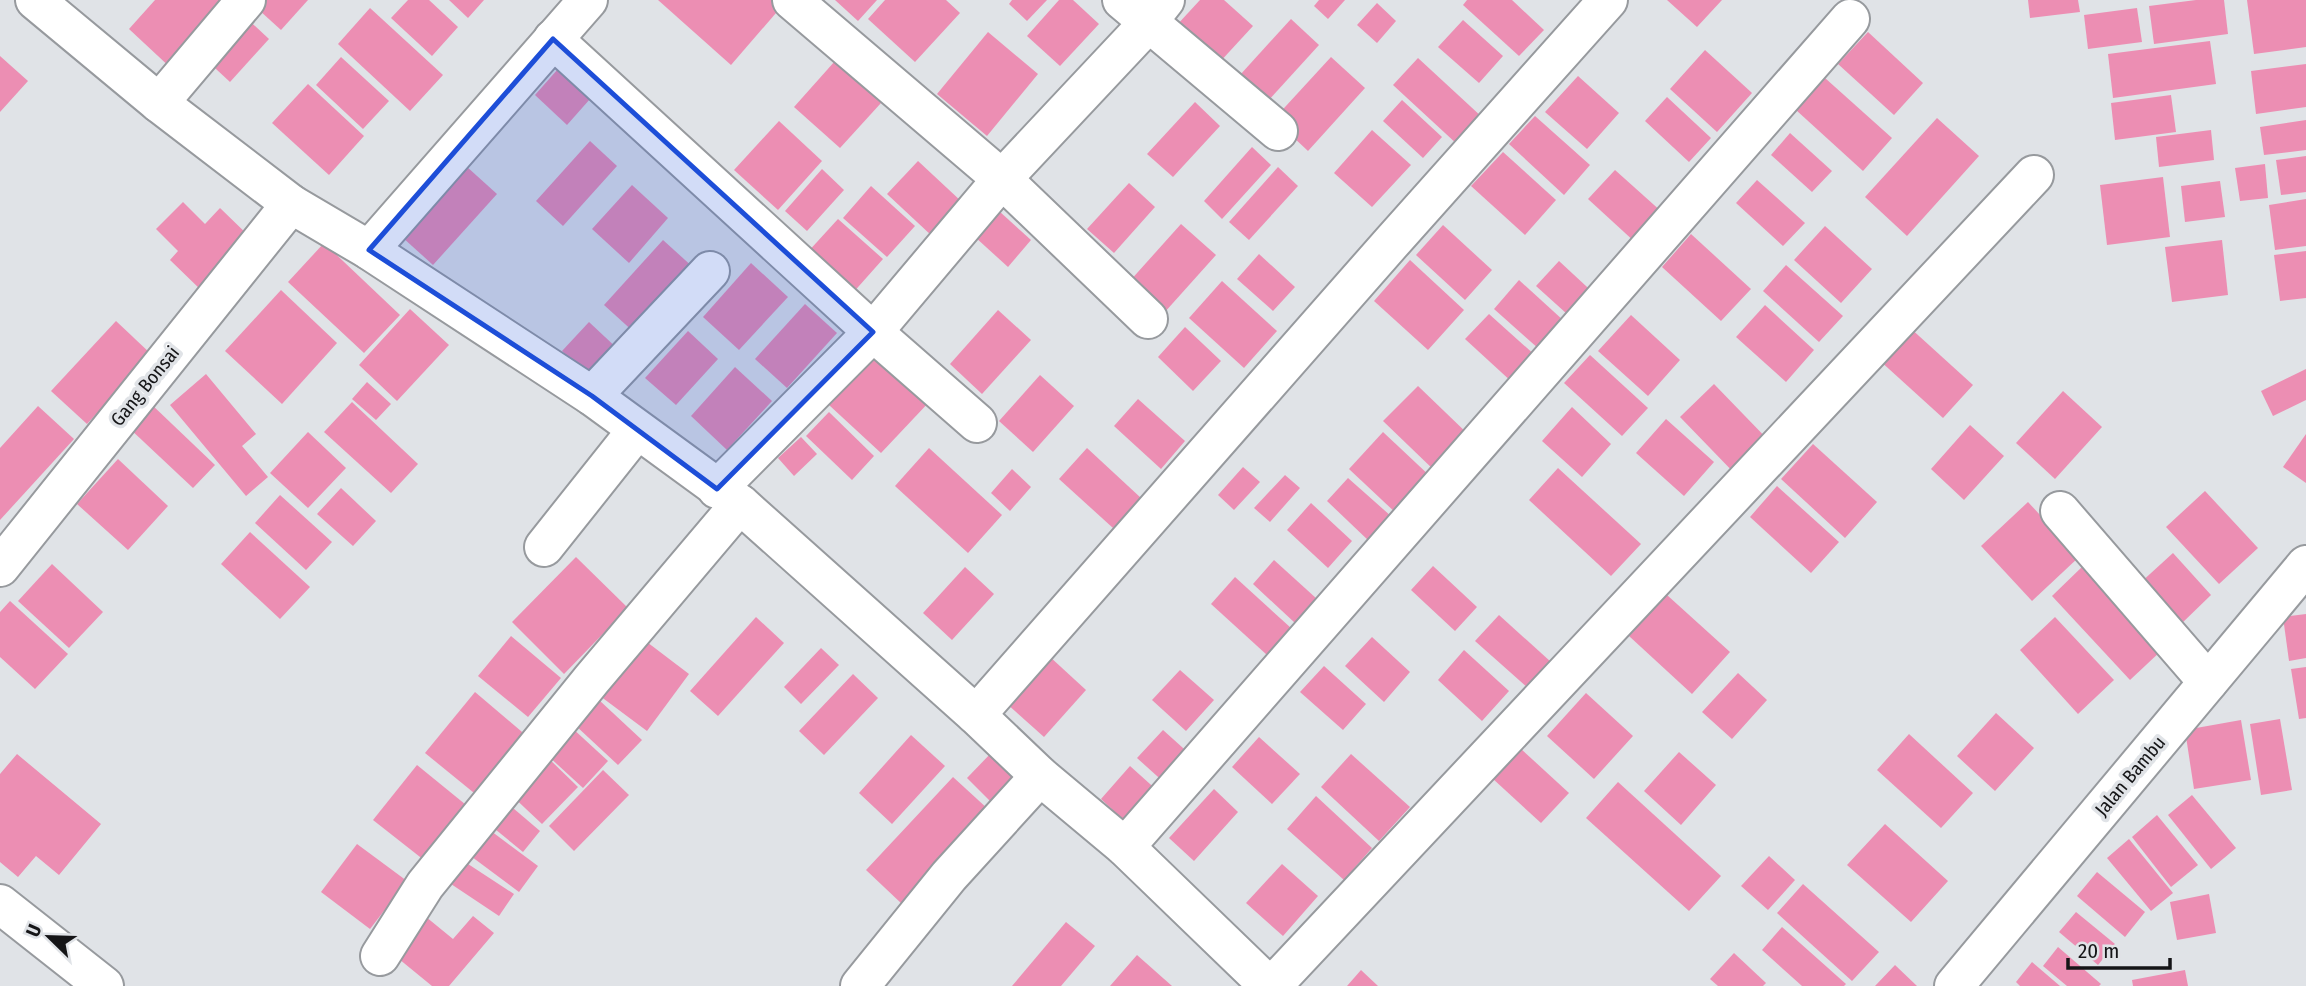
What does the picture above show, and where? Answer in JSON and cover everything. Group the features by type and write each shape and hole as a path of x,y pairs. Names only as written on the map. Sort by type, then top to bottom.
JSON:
{"street":[{"path":"35,0 159,103 290,204 369,250 592,396 729,497 976,715 1040,776 1125,847 1271,986 2034,175"},
{"path":"159,103 246,0"},
{"path":"369,250 588,0"},
{"path":"792,0 1002,179 1148,319"},
{"path":"976,715 1608,0"},
{"path":"380,956 425,886 592,679 729,497 873,332 1145,7 1278,131"},
{"path":"1125,847 1850,19"},
{"path":"553,38 873,332 977,423"},
{"name":"Gang Bonsai","path":"0,567 290,204"},
{"path":"592,396 710,271"},
{"path":"544,547 637,430"},
{"path":"2060,511 2208,682"},
{"name":"Jalan Bambu","path":"1954,986 2306,565"},
{"path":"860,986 949,876 1040,776"},
{"path":"0,904 104,986"}],"highlighted area":[{"path":"553,39 873,332 717,489 592,396 369,250"}],"building":[{"path":"155,0 236,0 173,70 129,29"},
{"path":"248,0 308,0 281,30"},
{"path":"408,0 429,0 458,27 432,56 391,18"},
{"path":"449,0 484,0 468,18"},
{"path":"658,0 775,0 782,6 731,65"},
{"path":"835,0 877,0 858,21"},
{"path":"885,0 946,0 960,13 915,62 868,19"},
{"path":"1012,0 1047,0 1027,21 1009,4"},
{"path":"1059,0 1073,0 1099,24 1060,66 1027,36"},
{"path":"1200,0 1224,0 1253,26 1218,64 1176,26"},
{"path":"1319,0 1345,0 1328,19 1314,6"},
{"path":"1467,0 1512,0 1544,30 1519,56 1463,5"},
{"path":"1667,0 1722,0 1697,27"},
{"path":"2028,0 2078,0 2080,12 2030,18"},
{"path":"2196,0 2224,0 2228,34 2154,44 2149,6"},
{"path":"2247,0 2306,0 2306,47 2254,54"},
{"path":"1377,3 1396,21 1377,43 1357,25"},
{"path":"370,8 443,75 410,111 338,44"},
{"path":"2137,8 2142,42 2088,49 2084,15"},
{"path":"241,13 269,39 230,82 202,56"},
{"path":"1291,19 1319,45 1268,101 1240,75"},
{"path":"1463,20 1503,56 1479,83 1438,47"},
{"path":"988,32 1038,74 987,136 937,94"},
{"path":"1868,32 1923,83 1894,115 1838,64"},
{"path":"2210,41 2216,84 2113,98 2108,54"},
{"path":"1705,50 1752,93 1717,132 1670,89"},
{"path":"0,56 28,81 0,112"},
{"path":"341,57 389,101 363,129 316,85"},
{"path":"1331,57 1365,88 1308,151 1274,119"},
{"path":"1418,58 1483,118 1458,145 1393,85"},
{"path":"565,61 598,90 567,125 535,95"},
{"path":"835,61 881,103 840,148 794,107"},
{"path":"2306,64 2306,107 2256,114 2251,71"},
{"path":"1578,76 1619,113 1587,149 1545,112"},
{"path":"1825,78 1892,138 1863,171 1796,110"},
{"path":"308,84 364,136 329,175 272,123"},
{"path":"2171,95 2176,132 2115,140 2111,103"},
{"path":"1667,97 1711,138 1689,162 1645,121"},
{"path":"1402,100 1442,137 1423,158 1383,121"},
{"path":"1195,102 1220,126 1173,177 1147,154"},
{"path":"1535,116 1590,165 1564,195 1509,144"},
{"path":"1937,118 1979,156 1907,236 1865,197"},
{"path":"2306,120 2306,150 2264,155 2260,127"},
{"path":"779,121 822,161 778,210 734,170"},
{"path":"1372,130 1411,165 1372,207 1334,173"},
{"path":"2211,130 2214,160 2159,167 2156,137"},
{"path":"1790,133 1832,171 1812,192 1771,155"},
{"path":"590,141 617,166 563,226 536,201"},
{"path":"1252,147 1271,165 1222,219 1204,201"},
{"path":"1503,152 1556,200 1525,235 1471,186"},
{"path":"2306,156 2306,192 2281,195 2276,160"},
{"path":"918,161 962,202 932,236 887,194"},
{"path":"2265,164 2268,198 2240,201 2235,168"},
{"path":"466,166 497,194 433,265 402,237"},
{"path":"1278,167 1298,186 1249,240 1229,222"},
{"path":"822,169 844,190 807,231 785,211"},
{"path":"1615,170 1663,213 1636,243 1588,199"},
{"path":"2163,177 2170,237 2107,245 2100,185"},
{"path":"1757,180 1805,223 1783,246 1736,203"},
{"path":"2220,181 2225,217 2185,222 2181,186"},
{"path":"1129,183 1155,207 1114,253 1087,229"},
{"path":"632,185 668,218 629,263 592,229"},
{"path":"871,186 915,226 887,257 843,218"},
{"path":"2306,199 2306,246 2275,250 2269,205"},
{"path":"183,202 205,224 220,208 252,239 202,291 170,260 178,251 156,229"},
{"path":"999,211 1031,240 1008,267 975,237"},
{"path":"838,219 883,259 851,295 806,254"},
{"path":"1181,224 1216,255 1164,313 1129,282"},
{"path":"1443,225 1492,270 1465,300 1416,255"},
{"path":"1825,226 1872,269 1841,303 1794,260"},
{"path":"1691,234 1751,289 1721,321 1662,267"},
{"path":"663,240 695,269 636,334 604,305"},
{"path":"2222,240 2228,295 2172,302 2165,247"},
{"path":"324,243 400,315 364,353 288,282"},
{"path":"2306,251 2306,298 2280,301 2274,255"},
{"path":"1259,254 1295,287 1273,311 1237,279"},
{"path":"1410,260 1464,310 1428,350 1374,301"},
{"path":"1559,261 1600,299 1577,323 1536,286"},
{"path":"751,263 788,297 739,350 703,317"},
{"path":"1786,265 1843,316 1819,342 1763,291"},
{"path":"1519,280 1564,321 1539,349 1494,309"},
{"path":"1222,281 1277,331 1244,368 1189,318"},
{"path":"281,290 337,343 282,404 225,351"},
{"path":"805,304 837,333 787,388 755,359"},
{"path":"1765,305 1814,350 1786,382 1736,337"},
{"path":"410,309 449,345 397,401 359,365"},
{"path":"998,310 1031,340 982,394 950,364"},
{"path":"1489,314 1537,357 1513,383 1465,339"},
{"path":"1631,315 1680,360 1648,396 1598,351"},
{"path":"116,321 151,354 87,424 51,391"},
{"path":"589,322 620,351 594,380 562,351"},
{"path":"1908,326 1973,385 1943,418 1878,359"},
{"path":"1185,327 1221,361 1193,391 1158,357"},
{"path":"688,331 718,359 676,405 645,378"},
{"path":"878,351 931,400 881,453 829,405"},
{"path":"1590,355 1648,408 1622,436 1564,383"},
{"path":"735,367 772,401 727,450 691,416"},
{"path":"2306,369 2306,400 2273,416 2261,391"},
{"path":"206,374 256,434 242,446 268,477 246,496 170,405"},
{"path":"1040,375 1074,406 1033,452 999,421"},
{"path":"367,382 391,404 376,420 352,399"},
{"path":"1714,384 1774,446 1740,479 1680,417"},
{"path":"1418,386 1471,437 1436,472 1383,421"},
{"path":"2063,391 2102,427 2055,479 2016,443"},
{"path":"1138,399 1185,441 1161,469 1114,426"},
{"path":"352,402 418,464 391,493 324,432"},
{"path":"150,403 215,465 193,488 128,427"},
{"path":"38,406 74,439 0,520 0,448"},
{"path":"1572,407 1611,444 1582,477 1542,441"},
{"path":"829,412 874,456 852,480 806,436"},
{"path":"1666,419 1714,462 1684,496 1636,453"},
{"path":"1970,425 2004,456 1964,500 1931,469"},
{"path":"308,432 346,468 308,508 270,473"},
{"path":"1383,432 1432,478 1398,515 1349,469"},
{"path":"2306,434 2306,483 2283,467"},
{"path":"801,437 817,454 794,476 778,458"},
{"path":"1813,444 1877,502 1845,538 1781,479"},
{"path":"929,448 1002,515 968,553 895,486"},
{"path":"1087,448 1141,498 1113,528 1059,479"},
{"path":"118,459 168,506 128,550 77,504"},
{"path":"1243,467 1260,482 1234,510 1218,495"},
{"path":"1558,468 1641,544 1611,576 1529,500"},
{"path":"1012,469 1031,487 1010,511 991,493"},
{"path":"1285,475 1300,488 1270,522 1254,508"},
{"path":"1348,478 1392,517 1370,542 1327,501"},
{"path":"1777,486 1839,542 1811,573 1750,517"},
{"path":"341,488 376,521 353,546 317,514"},
{"path":"2205,491 2258,548 2219,584 2166,527"},
{"path":"280,495 332,542 306,570 255,523"},
{"path":"2028,502 2079,557 2032,601 1981,546"},
{"path":"1311,503 1352,541 1328,568 1287,530"},
{"path":"250,532 310,587 280,619 221,564"},
{"path":"2173,553 2211,595 2179,626 2139,584"},
{"path":"576,557 628,608 564,674 512,622"},
{"path":"1274,560 1317,599 1295,623 1253,584"},
{"path":"52,564 103,612 69,648 18,601"},
{"path":"2084,565 2162,650 2130,680 2052,596"},
{"path":"1433,566 1477,607 1455,631 1411,590"},
{"path":"965,567 994,594 952,640 923,613"},
{"path":"1235,577 1291,628 1267,655 1211,604"},
{"path":"1667,595 1730,652 1692,694 1629,636"},
{"path":"10,601 68,654 35,689 0,657 0,612"},
{"path":"2306,614 2306,658 2289,661 2283,617"},
{"path":"1499,615 1551,662 1528,688 1475,641"},
{"path":"756,617 784,643 718,716 690,691"},
{"path":"2055,617 2114,680 2078,714 2020,650"},
{"path":"511,636 561,678 528,717 478,676"},
{"path":"639,636 689,674 647,731 596,693"},
{"path":"1372,637 1410,672 1384,702 1345,666"},
{"path":"821,648 839,665 801,704 784,687"},
{"path":"1464,650 1509,691 1482,721 1438,680"},
{"path":"1049,656 1086,690 1044,737 1006,703"},
{"path":"1324,666 1366,704 1343,730 1300,692"},
{"path":"2306,667 2306,718 2299,719 2291,669"},
{"path":"1180,670 1214,700 1186,731 1152,700"},
{"path":"1738,673 1767,700 1732,739 1702,712"},
{"path":"853,674 878,698 824,755 799,731"},
{"path":"475,692 528,737 479,797 425,753"},
{"path":"1586,693 1633,736 1594,779 1547,736"},
{"path":"599,700 642,740 618,765 575,725"},
{"path":"1996,713 2034,748 1995,791 1957,756"},
{"path":"2280,719 2292,790 2261,795 2250,724"},
{"path":"2241,720 2251,780 2194,789 2185,730"},
{"path":"571,727 608,761 583,788 546,754"},
{"path":"1163,730 1193,757 1167,785 1137,758"},
{"path":"1909,734 1973,793 1941,828 1877,770"},
{"path":"911,735 945,766 892,824 859,793"},
{"path":"1259,737 1300,774 1272,804 1232,767"},
{"path":"1520,748 1569,793 1541,823 1492,778"},
{"path":"994,750 1025,781 998,809 967,778"},
{"path":"1679,752 1716,785 1681,825 1644,791"},
{"path":"543,753 578,787 542,824 507,791"},
{"path":"17,754 101,824 59,875 36,856 18,877 0,862 0,774"},
{"path":"1351,754 1410,807 1379,841 1321,787"},
{"path":"417,765 471,809 429,864 373,820"},
{"path":"1130,766 1160,793 1130,826 1101,799"},
{"path":"603,770 629,795 574,851 549,826"},
{"path":"953,777 989,810 902,904 866,870"},
{"path":"1618,782 1721,876 1689,911 1586,818"},
{"path":"1214,789 1238,812 1194,861 1169,838"},
{"path":"2192,795 2236,848 2211,869 2168,815"},
{"path":"1316,796 1372,848 1344,880 1287,829"},
{"path":"507,803 540,831 523,852 490,825"},
{"path":"2157,815 2198,865 2171,887 2132,837"},
{"path":"1885,824 1948,881 1911,922 1847,865"},
{"path":"483,825 538,866 519,892 464,851"},
{"path":"2129,839 2173,893 2151,911 2107,858"},
{"path":"357,844 407,881 370,929 321,892"},
{"path":"1769,856 1795,880 1768,910 1741,886"},
{"path":"465,862 514,894 499,916 451,884"},
{"path":"1282,864 1318,896 1283,936 1246,903"},
{"path":"2097,872 2145,912 2125,937 2077,896"},
{"path":"1803,884 1879,952 1852,981 1777,913"},
{"path":"2209,894 2216,933 2177,940 2170,902"},
{"path":"420,912 453,939 473,916 494,933 449,986 432,986 388,950"},
{"path":"2076,912 2115,944 2098,965 2059,932"},
{"path":"1066,922 1095,946 1061,986 1012,986"},
{"path":"1782,927 1846,984 1802,986 1762,950"},
{"path":"2058,947 2101,984 2067,986 2043,966"},
{"path":"1734,953 1766,983 1763,986 1718,986 1710,979"},
{"path":"1137,955 1172,986 1110,986"},
{"path":"2032,962 2060,986 2020,986 2016,982"},
{"path":"1895,965 1917,986 1875,986"},
{"path":"1361,970 1378,986 1347,986"},
{"path":"2185,970 2188,986 2133,986 2132,980"}]}
